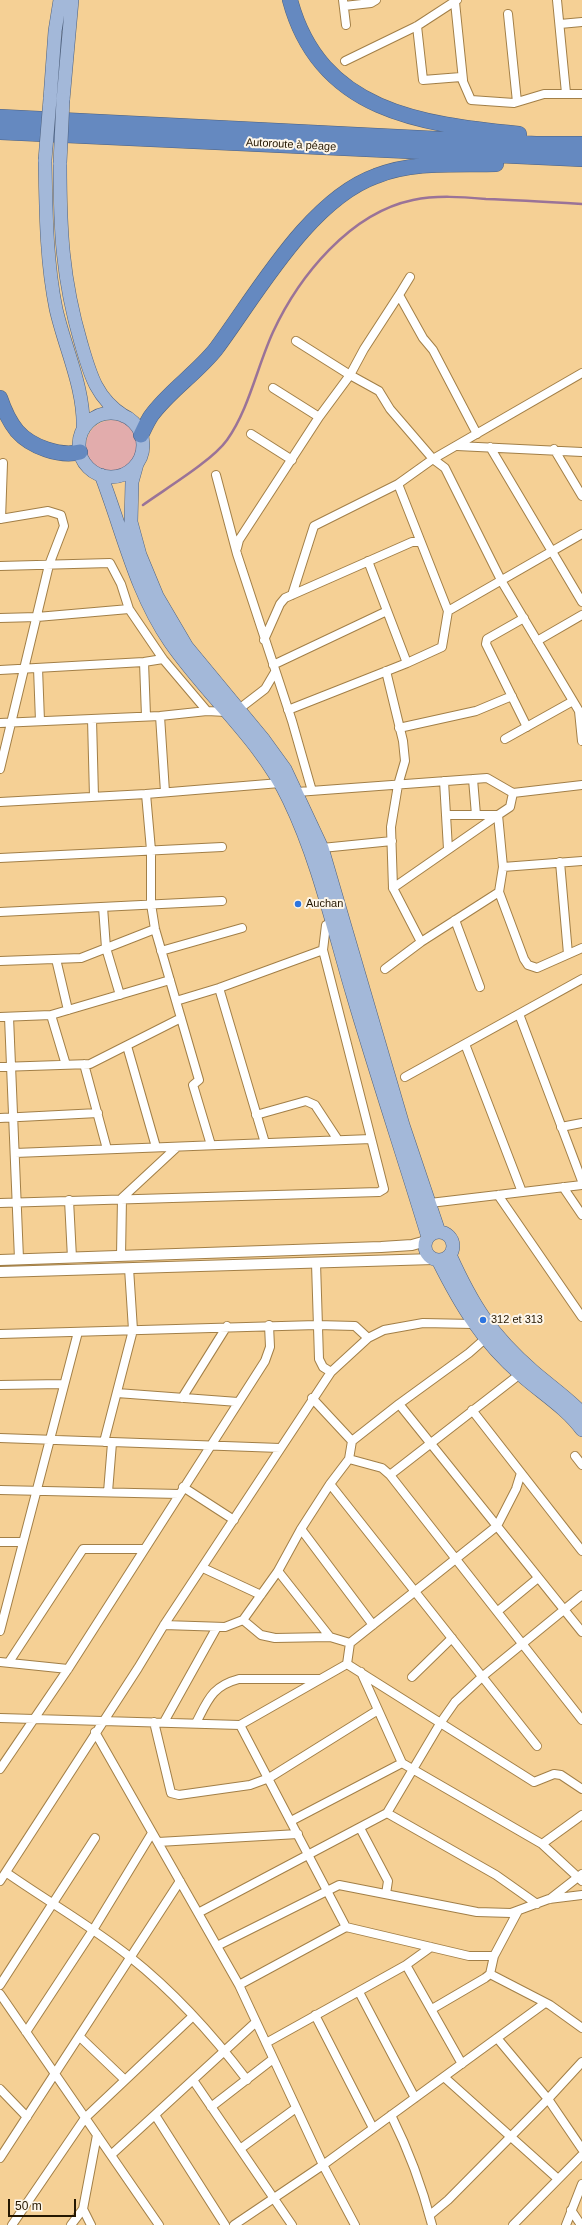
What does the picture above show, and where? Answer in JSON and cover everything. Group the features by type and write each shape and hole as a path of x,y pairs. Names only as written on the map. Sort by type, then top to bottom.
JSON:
{"highway":[{"path":"290,0 297,22 318,59 338,80 358,96 375,105 396,113 471,129 582,139"},
{"path":"0,117 536,144 582,144"},
{"name":"Autoroute à péage","path":"0,132 582,159"},
{"path":"141,435 151,416 214,351 301,232 323,209 349,189 375,176 424,165 582,163"},
{"path":"0,398 4,411 18,432 34,443 61,453 80,452"}],"main road":[{"path":"60,0 55,31 45,160 50,272 56,309 82,399 83,430"},
{"path":"72,0 60,163 60,231 70,304 96,387 110,407 138,427 141,435 142,450 132,482 131,522 140,555 157,596 187,647 239,709 285,769 322,848 404,1125 430,1203 431,1236 426,1252 436,1260 473,1324 520,1374 565,1412 582,1430"},
{"path":"124,416 105,414 89,423 83,430 80,437 80,452 85,464 101,475 109,477 124,474 137,464"},
{"path":"101,475 129,559 147,603 176,650 251,741 280,783 303,831 332,922 404,1164 431,1236"},
{"path":"431,1236 445,1233 452,1240 454,1245 450,1255 447,1258 436,1260"},
{"path":"450,1255 473,1303 488,1324 512,1351 582,1413"}],"street":[{"path":"346,25 343,3 371,3 376,0"},
{"path":"557,0 566,94"},
{"path":"345,61 417,26 456,1 463,80 468,97 471,100 517,102 544,94 582,94"},
{"path":"508,14 517,102"},
{"path":"560,24 582,22"},
{"path":"417,26 423,80 456,77 463,80"},
{"path":"237,549 239,540 319,417 350,375 364,348 410,277"},
{"path":"399,295 424,338 433,350 477,434"},
{"path":"296,341 350,375 379,391 390,409 433,459 445,468 502,582 573,701 580,710 582,741"},
{"path":"292,595 314,526 398,484 433,459 582,373"},
{"path":"273,388 319,417"},
{"path":"250,434 292,460"},
{"path":"456,446 554,449 582,452"},
{"path":"490,447 582,602"},
{"path":"554,449 582,496"},
{"path":"0,769 49,565 64,526 60,515 48,511 0,519 3,463"},
{"path":"216,475 264,640 288,710 312,791"},
{"path":"288,710 407,663 442,647 448,611 398,484"},
{"path":"448,611 502,582 582,534"},
{"path":"264,640 284,598 412,542 420,542"},
{"path":"368,561 407,663"},
{"path":"0,566 110,563 121,584 129,609 163,659 207,711"},
{"path":"0,618 37,617 129,609"},
{"path":"239,709 265,689 274,668 387,611"},
{"path":"537,641 582,615"},
{"path":"524,618 487,639 489,650 527,727"},
{"path":"0,670 144,662 163,659"},
{"path":"144,662 146,716"},
{"path":"38,668 40,721"},
{"path":"386,671 403,741 405,761 398,785 391,827 393,888 421,942"},
{"path":"399,728 476,711 512,696"},
{"path":"505,739 573,701"},
{"path":"0,723 160,716 207,711 226,712"},
{"path":"160,716 165,792"},
{"path":"92,719 94,797"},
{"path":"297,792 487,778 513,793 582,785"},
{"path":"473,779 476,815"},
{"path":"444,781 448,849"},
{"path":"0,802 146,794 280,783"},
{"path":"393,888 510,807 513,793"},
{"path":"146,794 151,850 151,904 155,929 199,1080 193,1085 211,1145"},
{"path":"446,815 498,815"},
{"path":"498,815 503,867 499,892 528,965 537,968 582,948"},
{"path":"322,848 392,841"},
{"path":"0,858 222,846"},
{"path":"503,867 582,861"},
{"path":"560,862 568,954"},
{"path":"384,969 421,942 499,892"},
{"path":"0,912 222,901"},
{"path":"103,907 106,948 120,995"},
{"path":"455,920 480,987"},
{"path":"0,1202 379,1192 384,1189 384,1183 371,1139 323,950 326,925 332,922"},
{"path":"161,951 242,928"},
{"path":"0,961 81,958 155,929"},
{"path":"176,1000 219,988 323,950"},
{"path":"56,959 68,1010"},
{"path":"405,1077 582,979"},
{"path":"0,1017 51,1015 170,980"},
{"path":"219,988 256,1115 266,1143"},
{"path":"519,1014 560,1127 582,1181"},
{"path":"51,1015 66,1065"},
{"path":"9,1017 19,1259"},
{"path":"0,1067 90,1064 181,1018"},
{"path":"465,1044 522,1192"},
{"path":"127,1046 156,1147"},
{"path":"84,1064 107,1149"},
{"path":"256,1115 306,1101 311,1102 315,1105 338,1140"},
{"path":"0,1118 98,1113"},
{"path":"560,1127 582,1123"},
{"path":"15,1153 371,1139"},
{"path":"121,1256 122,1198 177,1147"},
{"path":"430,1203 582,1185"},
{"path":"563,1187 582,1215"},
{"path":"498,1195 582,1317"},
{"path":"69,1200 72,1258"},
{"path":"0,1260 380,1247 412,1245 431,1236"},
{"path":"0,1272 436,1260"},
{"path":"316,1263 319,1359 323,1367 331,1372"},
{"path":"108,1492 108,1442 117,1393 133,1330 129,1268"},
{"path":"0,1881 164,1625 203,1568 312,1398 331,1372 368,1338 384,1330 404,1325 473,1324"},
{"path":"0,1769 68,1668 265,1361 270,1347 270,1325"},
{"path":"0,1334 227,1326 317,1325 355,1326 368,1338"},
{"path":"182,1398 227,1326"},
{"path":"0,1631 3,1607 23,1542 63,1384 78,1332"},
{"path":"164,1625 225,1627 243,1620 278,1572 301,1529 330,1484 349,1459 352,1441 399,1404 469,1353 486,1338"},
{"path":"390,1475 430,1442 520,1374"},
{"path":"0,1385 63,1384"},
{"path":"117,1393 238,1402"},
{"path":"312,1398 352,1441"},
{"path":"399,1404 582,1632"},
{"path":"472,1410 582,1551"},
{"path":"0,1438 280,1448"},
{"path":"575,1456 582,1465"},
{"path":"349,1459 382,1468 390,1475 455,1560 498,1611 582,1720"},
{"path":"348,1664 350,1643 496,1526 516,1489 521,1473"},
{"path":"330,1484 537,1746"},
{"path":"0,1490 108,1492 181,1490 234,1520"},
{"path":"301,1529 373,1625"},
{"path":"0,1542 23,1542"},
{"path":"9,1662 83,1549 143,1549"},
{"path":"203,1568 261,1596"},
{"path":"278,1572 330,1637"},
{"path":"498,1611 538,1578"},
{"path":"198,1914 387,1813 440,1722 455,1702 483,1676 582,1595"},
{"path":"243,1620 261,1635 275,1638 330,1637 350,1643"},
{"path":"164,1722 217,1627"},
{"path":"412,1678 452,1638"},
{"path":"0,1662 68,1668"},
{"path":"348,1664 534,1782 554,1774 561,1776 582,1789"},
{"path":"0,1718 240,1725 319,1679 348,1664"},
{"path":"217,1946 339,1884 477,1912 501,1914 518,1911 549,1899 580,1877 542,1844 402,1763 361,1672"},
{"path":"196,1724 215,1690 228,1682 245,1679 319,1679"},
{"path":"154,1722 171,1793 179,1795 250,1785 269,1778 378,1710"},
{"path":"240,1725 346,1928"},
{"path":"95,1732 239,1984 322,2165 355,2225"},
{"path":"291,1821 402,1763"},
{"path":"387,1813 496,1875 538,1904"},
{"path":"542,1844 582,1815"},
{"path":"360,1828 388,1881 386,1894"},
{"path":"26,2032 93,1930 152,1833"},
{"path":"158,1842 298,1834"},
{"path":"0,1985 51,1903 95,1838"},
{"path":"6,1873 93,1930 130,1957 194,2016 225,2051 247,2080"},
{"path":"0,2158 56,2075 180,1881"},
{"path":"549,1899 582,1895"},
{"path":"432,2009 490,1974 494,1956 518,1911"},
{"path":"239,1984 346,1928 469,1956 494,1956"},
{"path":"266,2043 406,1965 431,1947"},
{"path":"406,1965 462,2064"},
{"path":"490,1974 545,2003 582,2028"},
{"path":"358,1992 415,2098"},
{"path":"0,1994 159,2225"},
{"path":"234,2225 322,2165 545,2003"},
{"path":"315,2015 373,2128"},
{"path":"15,2223 85,2118 194,2016"},
{"path":"111,2155 256,2022"},
{"path":"80,2037 126,2080"},
{"path":"497,2038 548,2099 582,2149"},
{"path":"211,2107 273,2059"},
{"path":"430,2215 448,2200 548,2099 582,2062"},
{"path":"444,2077 558,2180"},
{"path":"193,2080 292,2225"},
{"path":"0,2089 27,2117"},
{"path":"240,2149 296,2108"},
{"path":"155,2115 225,2225"},
{"path":"391,2115 408,2150 424,2192 432,2225"},
{"path":"71,2225 83,2209 97,2135"},
{"path":"513,2225 582,2155"},
{"path":"566,2225 582,2184"},
{"path":"83,2209 91,2225"},
{"path":"571,2210 581,2225"}],"shaded area":[{"path":"107,420 117,420 126,424 134,432 138,441 138,451 134,460 126,468 117,472 107,472 98,468 90,460 86,451 86,441 90,432 98,424"}],"waterway":[{"path":"143,505 200,466 227,440 235,428 247,401 273,332 297,290 312,269 329,250 368,218 390,207 413,200 431,197 459,197 582,204"}],"place":[{"name":"Auchan","path":"298,904"},
{"name":"312 et 313","path":"483,1320"}]}
